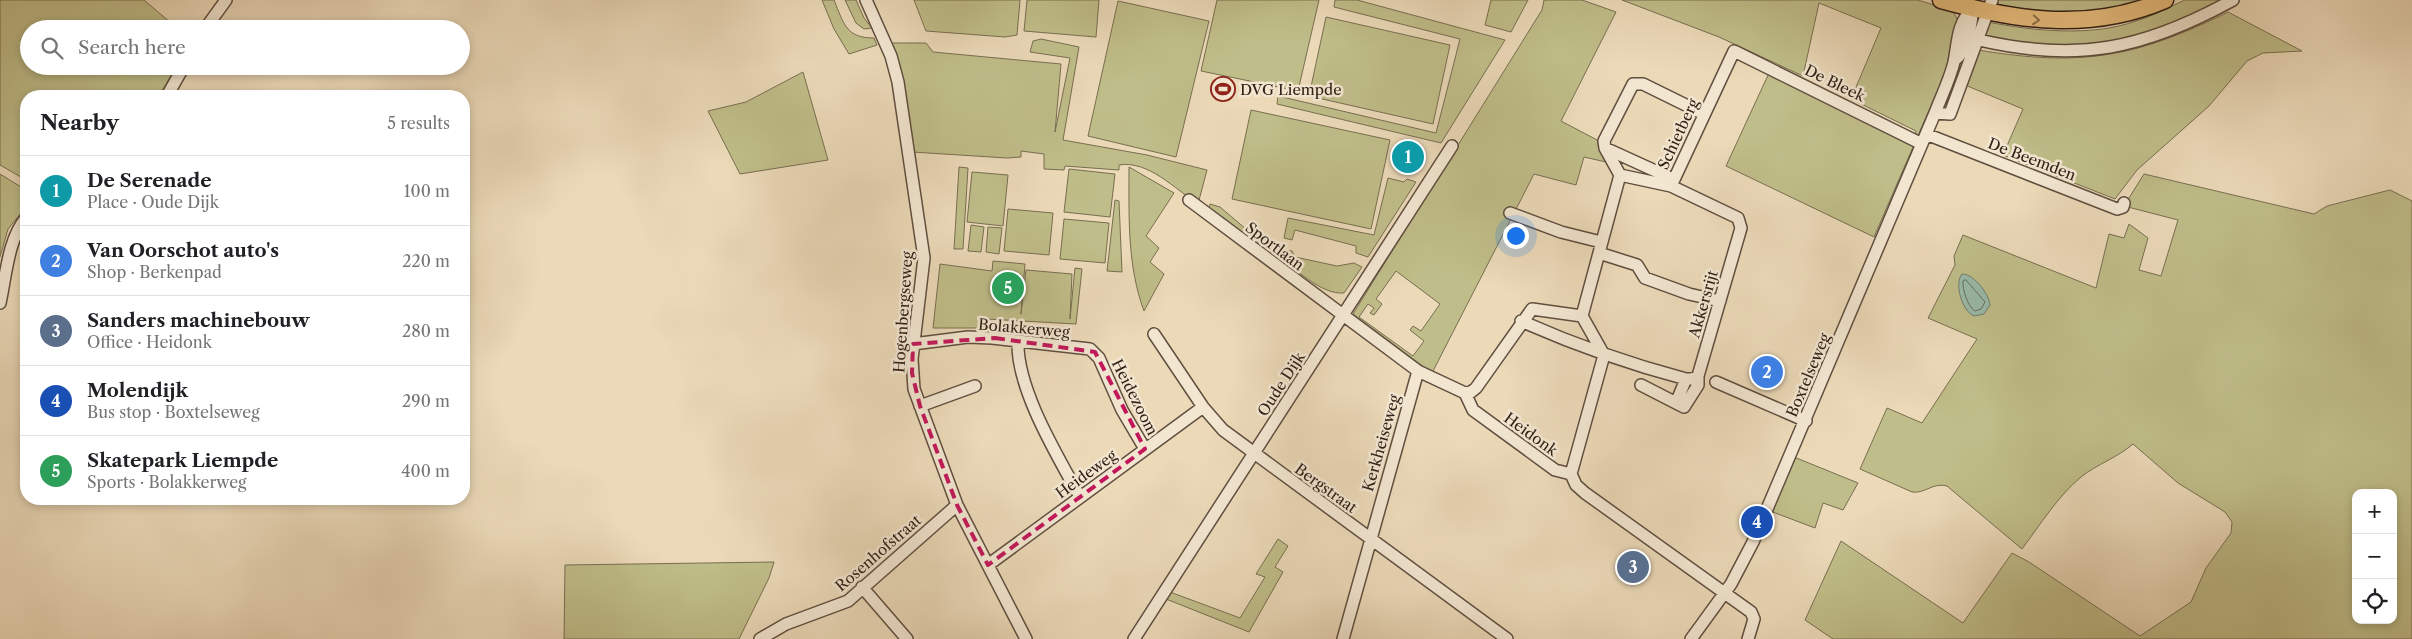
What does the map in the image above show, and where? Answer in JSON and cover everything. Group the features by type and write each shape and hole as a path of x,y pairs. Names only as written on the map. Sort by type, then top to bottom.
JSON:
{"highway":[{"path":"1941,0 1984,7 2022,18 2060,22 2122,15 2165,0"}],"street":[{"path":"212,20 226,0"},
{"name":"Hogenbergseweg","path":"866,0 891,56 898,82 924,258 913,344 912,373 920,406 957,506 1026,639"},
{"path":"1979,40 2034,50 2069,52 2101,49 2160,35 2208,14 2233,0"},
{"path":"1935,113 1950,114 1979,40 1984,7"},
{"name":"Boxtelseweg","path":"1691,639 1724,594 1753,542 1806,421 1935,113 1954,61 1960,56 1984,7"},
{"name":"Schietberg","path":"1620,175 1672,182 1734,52"},
{"name":"De Bleek","path":"1734,52 1924,139"},
{"path":"170,90 179,75"},
{"path":"1570,474 1604,355 1582,316 1620,175 1605,148 1604,141 1633,84 1643,84 1704,114"},
{"name":"De Beemden","path":"1924,139 2117,209 2123,207 2124,203"},
{"name":"Oude Dijk","path":"1134,639 1452,146"},
{"path":"1605,148 1672,182"},
{"name":"Akkersrijt","path":"1657,394 1676,403 1692,377 1720,301 1740,222 1738,218 1672,182"},
{"name":"Sportlaan","path":"1188,200 1343,316"},
{"path":"1510,213 1562,232 1637,265 1645,278 1689,294 1720,301"},
{"path":"0,303 9,258 20,226"},
{"path":"1343,316 1418,370 1465,393 1471,392 1476,388 1528,311 1538,308 1582,316"},
{"path":"1521,321 1604,355 1667,374 1692,377"},
{"name":"Bergstraat","path":"1154,334 1203,407 1223,430 1507,639"},
{"name":"Bolakkerweg","path":"913,344 968,337 1090,349 1099,358"},
{"path":"1018,341 1017,356 1026,386 1050,442 1080,497"},
{"name":"Heidezoom","path":"1099,358 1122,410 1145,449"},
{"name":"Kerkheiseweg","path":"1343,639 1418,370"},
{"path":"1641,385 1657,394 1667,374"},
{"path":"1716,382 1806,421"},
{"path":"920,406 975,386"},
{"name":"Heidonk","path":"1465,393 1473,410 1555,470 1570,474 1576,485 1585,493 1751,612 1754,619 1748,639"},
{"name":"Heideweg","path":"988,565 1203,407"},
{"name":"Rosenhofstraat","path":"760,639 773,636 848,601 957,506"},
{"path":"862,587 907,639"}],"highlighted area":[{"path":"995,338 1095,352 1145,449 988,565 957,505 920,406 912,373 913,344"}],"shaded area":[{"path":"0,0 144,0 167,20 20,20 20,75 172,75 163,90 20,90 20,177 0,165"},
{"path":"822,0 834,0 847,28 857,35 874,38 877,45 849,54 834,29"},
{"path":"845,0 856,0 864,18 872,28 864,29 856,23"},
{"path":"914,0 1020,0 1017,35 1005,37 926,31"},
{"path":"1027,0 1099,0 1096,37 1024,31"},
{"path":"1217,0 1319,0 1298,91 1201,71"},
{"path":"1335,0 1357,0 1505,40 1441,143 1277,104 1278,96 1436,133 1460,39 1334,7"},
{"path":"1491,0 1528,0 1511,32 1485,25"},
{"path":"1544,0 1582,0 1616,12 1561,121 1599,141 1606,162 1584,157 1576,185 1534,174 1432,373 1353,314 1542,10","holes":["1396,271 1440,304 1421,331 1413,326 1410,330 1424,341 1413,356 1359,317 1368,304 1374,308 1370,313 1374,315 1382,304 1376,299"]},
{"path":"1622,0 1918,0 1953,11 1958,21 1946,71 1874,237 1726,166 1769,73 1914,143 1916,131 1851,99 1881,28 1819,3 1803,76 1719,37"},
{"path":"1995,0 2149,0 2111,11 2072,14 1993,8"},
{"path":"2185,0 2231,0 2139,38 2049,49 1986,36 1984,32 1988,22 2043,30 2082,31 2101,29 2142,19"},
{"path":"1118,1 1209,21 1176,157 1088,136"},
{"path":"2228,12 2302,51 2263,53 2247,61 2209,106 2137,170 2115,199 2003,155 2023,109 1965,85 1978,50 2047,58 2077,58 2106,55 2164,40"},
{"path":"1326,17 1450,45 1433,124 1309,96"},
{"path":"1041,39 1079,47 1063,140 1147,155 1207,170 1198,204 1151,171 1130,165 1119,165 1119,170 1065,166 1064,170 1044,169 1044,154 1021,151 1021,157 1007,158 912,152 892,43 926,43 933,52 1061,64 1055,132 1070,58 1030,52 1033,41"},
{"path":"803,72 828,160 740,174 708,111 746,102"},
{"path":"1251,110 1390,140 1371,229 1232,199"},
{"path":"959,167 968,168 963,249 954,249"},
{"path":"1129,167 1174,193 1146,236 1159,248 1150,262 1164,274 1144,311 1134,276 1130,240"},
{"path":"1069,169 1115,174 1110,217 1064,212"},
{"path":"972,172 1008,175 1003,226 967,222"},
{"path":"0,174 20,186 20,214 8,229 0,257"},
{"path":"2144,174 2314,214 2327,206 2390,190 2412,201 2412,639 1833,639 1805,620 1841,541 1963,623 2012,553 2029,562 2140,636 2191,602 2206,568 2231,533 2232,522 2225,512 2178,483 2133,444 2081,477 2050,511 2022,549 1947,486 1942,485 1912,492 1860,469 1887,408 1922,423 1977,339 1928,318 1955,265 1954,256 1963,235 2096,288 2109,234 2124,238 2129,224 2148,238 2139,270 2161,276 2178,220 2124,206"},
{"path":"1388,178 1404,182 1407,179 1416,182 1368,257 1356,253 1356,246 1295,230 1292,240 1284,238 1288,218 1374,235"},
{"path":"1115,200 1119,201 1122,272 1107,271"},
{"path":"1210,204 1220,207 1273,252 1271,261 1208,212"},
{"path":"1008,209 1053,213 1049,255 1004,251"},
{"path":"1064,219 1109,223 1105,263 1060,259"},
{"path":"971,225 984,227 981,252 968,251"},
{"path":"988,227 1002,228 999,254 986,252"},
{"path":"1283,250 1292,251 1295,257 1337,266 1354,263 1362,267 1344,293 1335,292 1326,290 1300,274 1278,256"},
{"path":"993,261 1025,264 1021,314 1026,270 1072,274 1070,319 1075,268 1082,269 1076,324 987,319 986,328 933,328 940,264 992,271"},
{"path":"1794,457 1858,483 1843,510 1823,503 1815,528 1770,511"},
{"path":"1278,539 1288,546 1275,567 1283,572 1249,632 1166,599 1170,592 1240,618 1265,577 1256,574"},
{"path":"774,562 769,578 739,639 564,639 565,565"}],"water":[{"path":"1962,274 1976,281 1987,296 1990,305 1984,314 1974,316 1966,309 1959,290"}],"place":[{"name":"DVG Liempde","path":"1223,89"},
{"name":"De Serenade","path":"1408,157"},
{"name":"Skatepark Liempde","path":"1008,288"},
{"name":"Van Oorschot auto's","path":"1767,372"},
{"name":"Molendijk","path":"1757,522"},
{"name":"Sanders machinebouw","path":"1633,567"}]}
